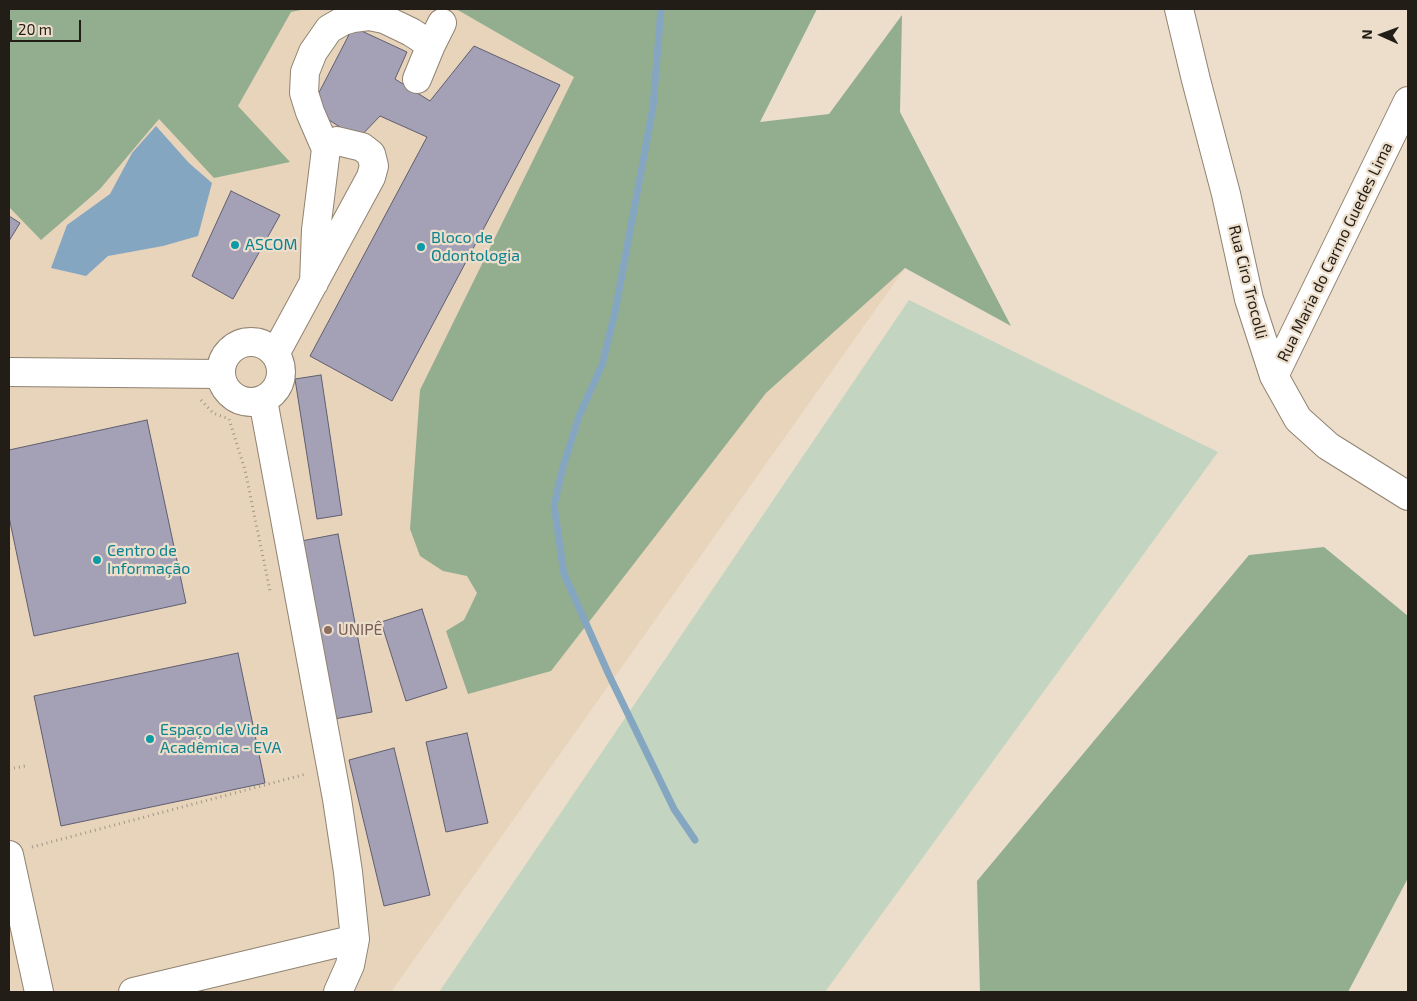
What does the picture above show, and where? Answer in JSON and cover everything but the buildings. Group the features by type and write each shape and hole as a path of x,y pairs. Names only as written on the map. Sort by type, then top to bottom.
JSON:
{"street":[{"name":"Rua Ciro Trocolli","path":"1181,10 1196,80 1226,194 1249,298 1274,376 1298,419 1328,446 1408,496"},
{"path":"326,149 304,93 305,72 313,52 329,29 343,21 369,16 437,34 417,79"},
{"name":"Rua Maria do Carmo Guedes Lima","path":"1274,376 1408,101"},
{"path":"275,354 314,283 371,177 374,166 371,154 357,145 337,141 328,145 326,149 316,230 314,283"},
{"path":"251,341 270,347 275,354 281,365 281,376 278,386 272,394 263,400 252,403 240,401 231,395 224,386 220,374 221,365 225,356 232,348 241,343 251,341"},
{"path":"9,372 220,374"},
{"path":"263,400 337,799 348,872 355,939 350,965 338,992"},
{"path":"19,851 39,992"},
{"path":"133,992 355,939"}],"path":[{"path":"197,396 213,413 230,419 245,470 270,593"},
{"path":"9,769 25,766"},
{"path":"19,851 308,773"}],"shaded area":[{"name":"UNIPÊ","path":"9,9 456,9 905,268 391,992 9,992"}],"green space":[{"path":"9,9 306,9 291,12 238,106 290,162 214,178 159,119 100,189 41,240 9,207"},
{"path":"456,9 817,9 760,122 829,114 902,15 900,112 1011,326 905,268 766,393 551,671 468,694 446,631 464,620 477,593 467,576 443,571 420,556 410,529 420,390 574,77"},
{"path":"909,300 1218,452 825,992 439,992"},
{"path":"1324,547 1408,616 1408,878 1348,992 980,992 977,881 1249,555"}],"water":[{"path":"156,126 189,163 212,183 198,236 163,246 108,256 86,276 51,268 67,225 110,194 132,153"}],"waterway":[{"path":"661,9 653,107 615,312 602,365 579,416 563,467 554,505 564,574 609,675 674,809 695,840"}],"place":[{"name":"ASCOM","path":"235,245"},
{"name":"Bloco de Odontologia","path":"421,247"},
{"name":"Centro de Informação","path":"97,560"},
{"name":"UNIPÊ","path":"328,630"},
{"name":"Espaço de Vida Acadêmica - EVA","path":"150,739"}]}
